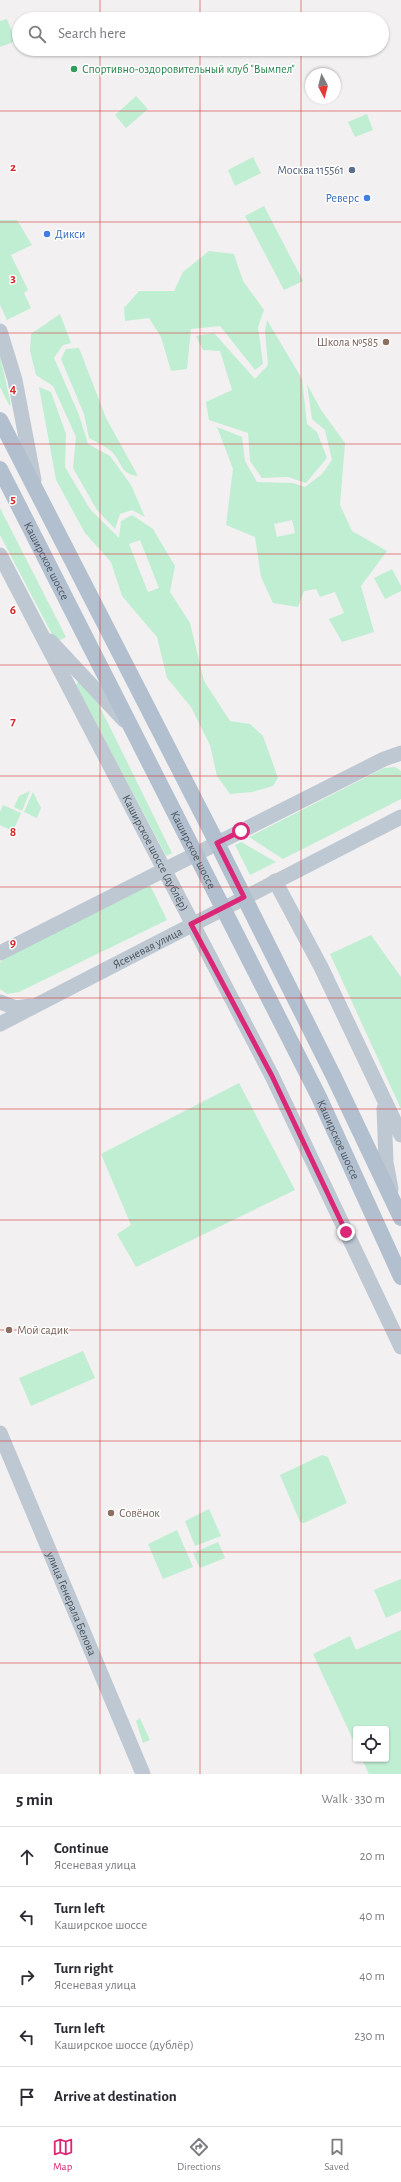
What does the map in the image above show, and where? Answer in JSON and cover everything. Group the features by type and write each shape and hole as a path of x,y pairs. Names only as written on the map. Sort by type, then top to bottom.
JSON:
{"main road":[{"path":"0,331 14,380 38,492"},
{"name":"Каширское шоссе","path":"0,420 217,843 401,1218"},
{"name":"Каширское шоссе","path":"0,470 319,1097 401,1277"},
{"name":"Каширское шоссе (дублёр)","path":"0,555 191,924 272,1076 401,1347"},
{"path":"39,629 133,729"},
{"path":"1,953 196,853 384,759 401,753"},
{"path":"384,759 401,759"},
{"name":"Ясеневая улица","path":"0,1024 191,924 401,817"},
{"path":"275,881 321,967 401,1135"},
{"path":"0,1002 16,1008 35,1005"},
{"path":"384,1101 386,1162 394,1202"},
{"path":"388,1319 401,1335"},
{"name":"улица Генерала Белова","path":"0,1433 143,1774"}],"green space":[{"path":"7,19 12,31 12,42 0,47 0,21"},
{"path":"136,96 148,109 126,128 115,115"},
{"path":"367,114 373,130 355,137 348,122"},
{"path":"253,157 261,173 235,186 228,170"},
{"path":"264,206 303,281 284,290 245,216"},
{"path":"0,220 17,220 32,245 11,255 28,290 24,293 31,308 7,320 0,305"},
{"path":"209,251 234,254 243,281 264,310 258,327 263,364 255,370 220,326 191,329 187,369 171,371 161,337 149,318 125,321 124,308 139,291 174,291 183,272"},
{"path":"60,314 71,343 63,345 54,358 79,415 88,444 110,456 131,485 145,517 132,510 120,514 115,529 97,510 73,468 76,437 53,386 36,375 30,351 31,334"},
{"path":"267,320 302,379 307,424 317,432 327,458 306,483 288,477 262,478 250,461 248,433 209,420 206,402 232,390 220,351 203,350 196,336 214,333 255,379 268,365 265,331"},
{"path":"79,348 106,418 138,476 127,473 111,451 89,438 84,414 61,359 66,349"},
{"path":"0,355 11,405 9,405 0,387"},
{"path":"307,384 321,410 345,443 340,505 352,531 387,551 361,586 374,632 342,642 329,619 344,613 335,592 320,597 316,589 304,591 298,607 273,603 261,577 255,537 226,525 233,469 217,427 242,437 245,461 257,482 293,483 305,487 322,474 332,460 325,430 312,419","holes":["292,520 295,533 277,537 274,524"]},
{"path":"39,387 51,392 66,434 65,467 90,509 119,538 121,521 132,515 153,529 175,566 170,592 190,623 204,681 230,721 250,724 263,736 278,778 273,786 252,792 230,794 217,776 210,745 191,707 167,678 157,637 122,596 111,562 85,533 56,480","holes":["140,540 159,588 148,592 129,544"]},
{"path":"0,508 66,637 56,642 0,535"},
{"path":"392,569 401,586 401,591 385,599 374,578"},
{"path":"80,679 97,701 172,853 166,856 76,685"},
{"path":"395,767 401,771 401,799 283,859 249,837 384,768"},
{"path":"30,791 22,811 14,807 19,796"},
{"path":"33,792 41,808 37,818 24,812"},
{"path":"3,805 21,813 13,831 0,825 0,812"},
{"path":"241,842 276,862 250,875 235,845"},
{"path":"150,885 167,920 19,992 7,994 0,989 0,963 2,960"},
{"path":"371,935 401,977 401,1109 330,954"},
{"path":"239,1083 295,1190 136,1267 117,1234 131,1225 101,1154"},
{"path":"83,1351 95,1378 31,1406 19,1378"},
{"path":"322,1455 328,1457 347,1503 304,1523 300,1522 280,1475"},
{"path":"209,1509 221,1536 195,1546 185,1521"},
{"path":"177,1530 193,1567 163,1579 148,1544"},
{"path":"218,1542 225,1558 200,1568 193,1553"},
{"path":"401,1579 401,1611 386,1618 374,1590"},
{"path":"401,1630 401,1774 369,1774 363,1762 389,1762 389,1726 353,1726 353,1740 313,1654 350,1636 356,1650"},
{"path":"140,1718 150,1740 143,1743 136,1721"}],"place":[{"name":"Спортивно-оздоровительный клуб \"Вымпел\"","path":"74,69"},
{"name":"Москва 115561","path":"352,170"},
{"name":"Реверс","path":"367,198"},
{"name":"Дикси","path":"47,234"},
{"name":"Школа №585","path":"386,342"},
{"name":"Мой садик","path":"9,1330"},
{"name":"Совёнок","path":"111,1513"}],"route":[{"path":"241,831 217,843 244,897 191,924 272,1076 346,1232"}]}
